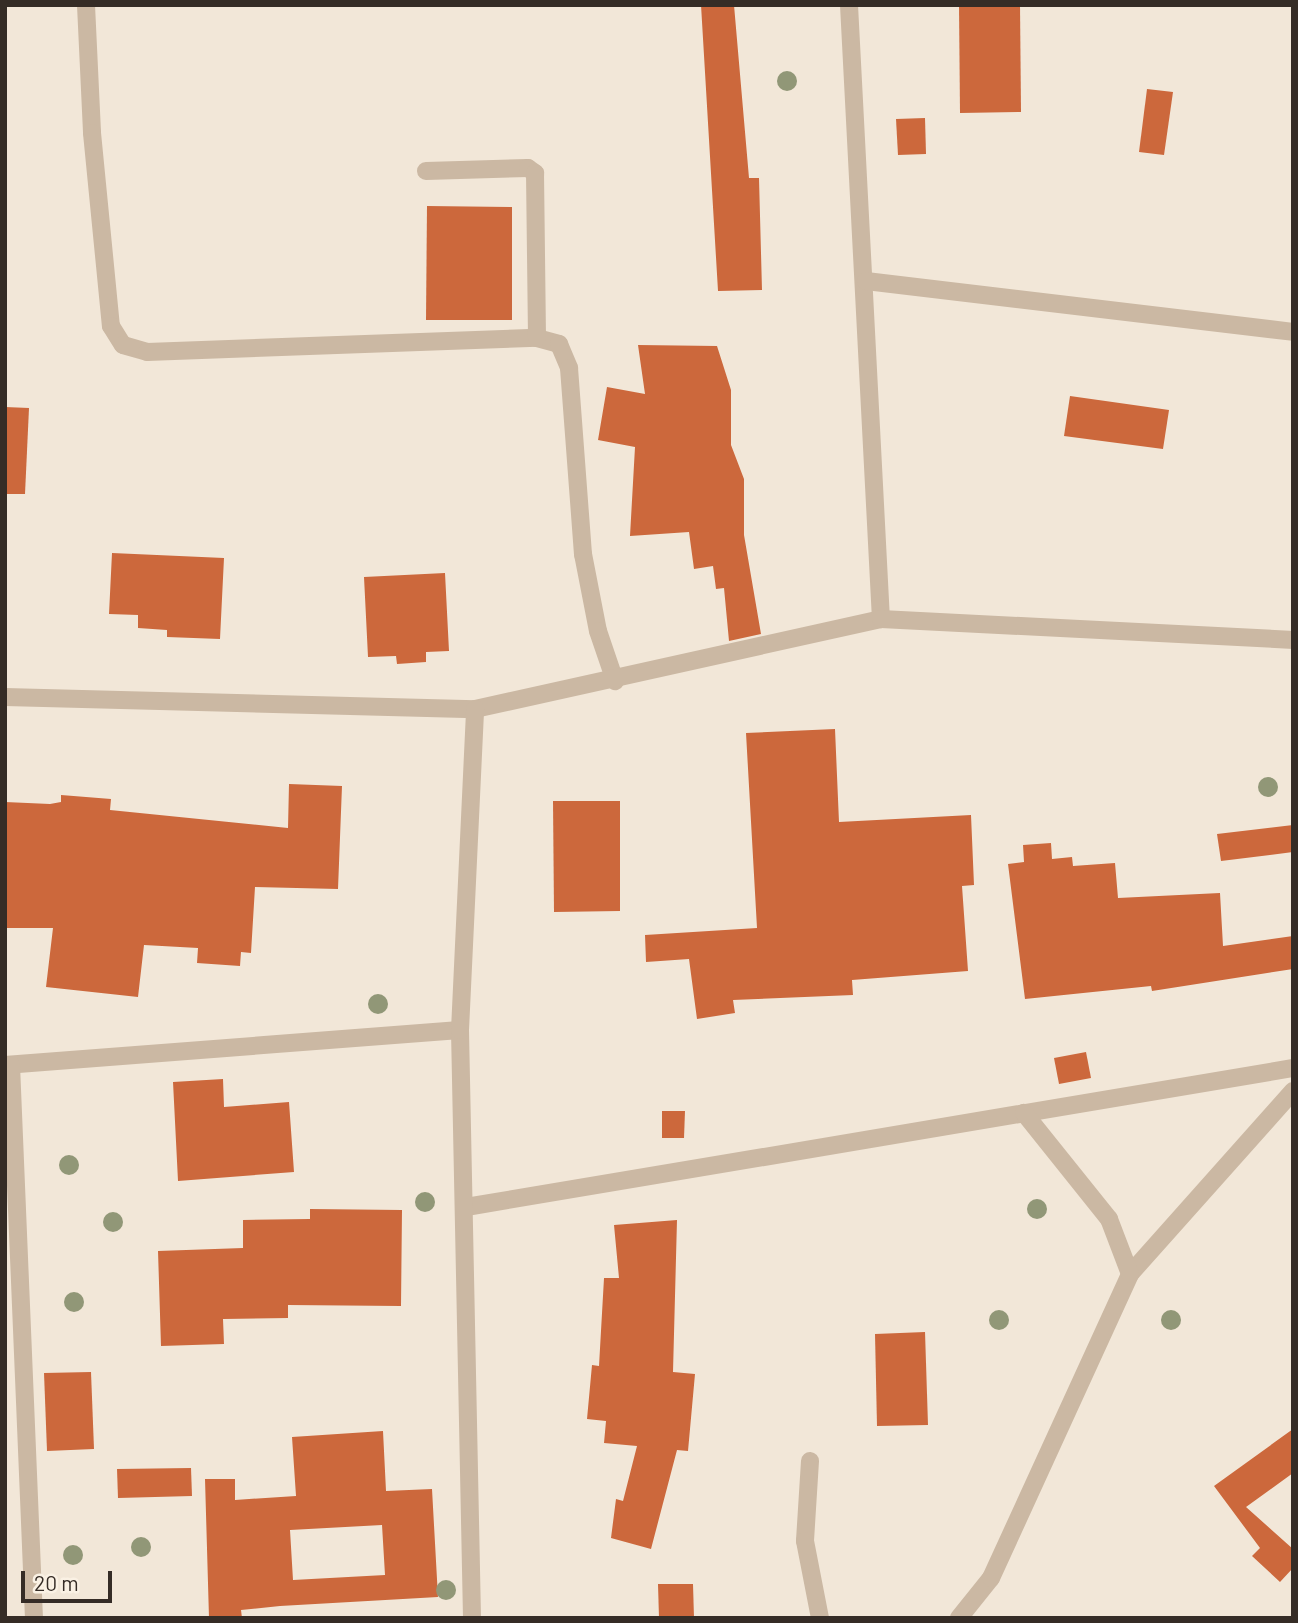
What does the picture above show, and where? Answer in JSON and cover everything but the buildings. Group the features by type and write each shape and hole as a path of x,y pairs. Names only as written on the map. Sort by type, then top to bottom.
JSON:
{"street":[{"path":"86,5 111,326 123,345 146,352 537,338 559,344 569,368 583,554 598,631 615,681"},
{"path":"849,5 866,281 881,619"},
{"path":"426,171 528,168 535,173 537,338"},
{"path":"866,281 1293,332"},
{"path":"5,697 475,709 615,681 703,654 881,619 1293,640"},
{"path":"472,1618 466,1207 460,1030 475,709"},
{"path":"34,1618 8,1065 460,1030"},
{"path":"466,1207 1293,1068"},
{"path":"959,1618 991,1578 1130,1274 1293,1091"},
{"path":"1024,1113 1109,1219 1130,1274"},
{"path":"810,1461 805,1541 820,1618"}]}
